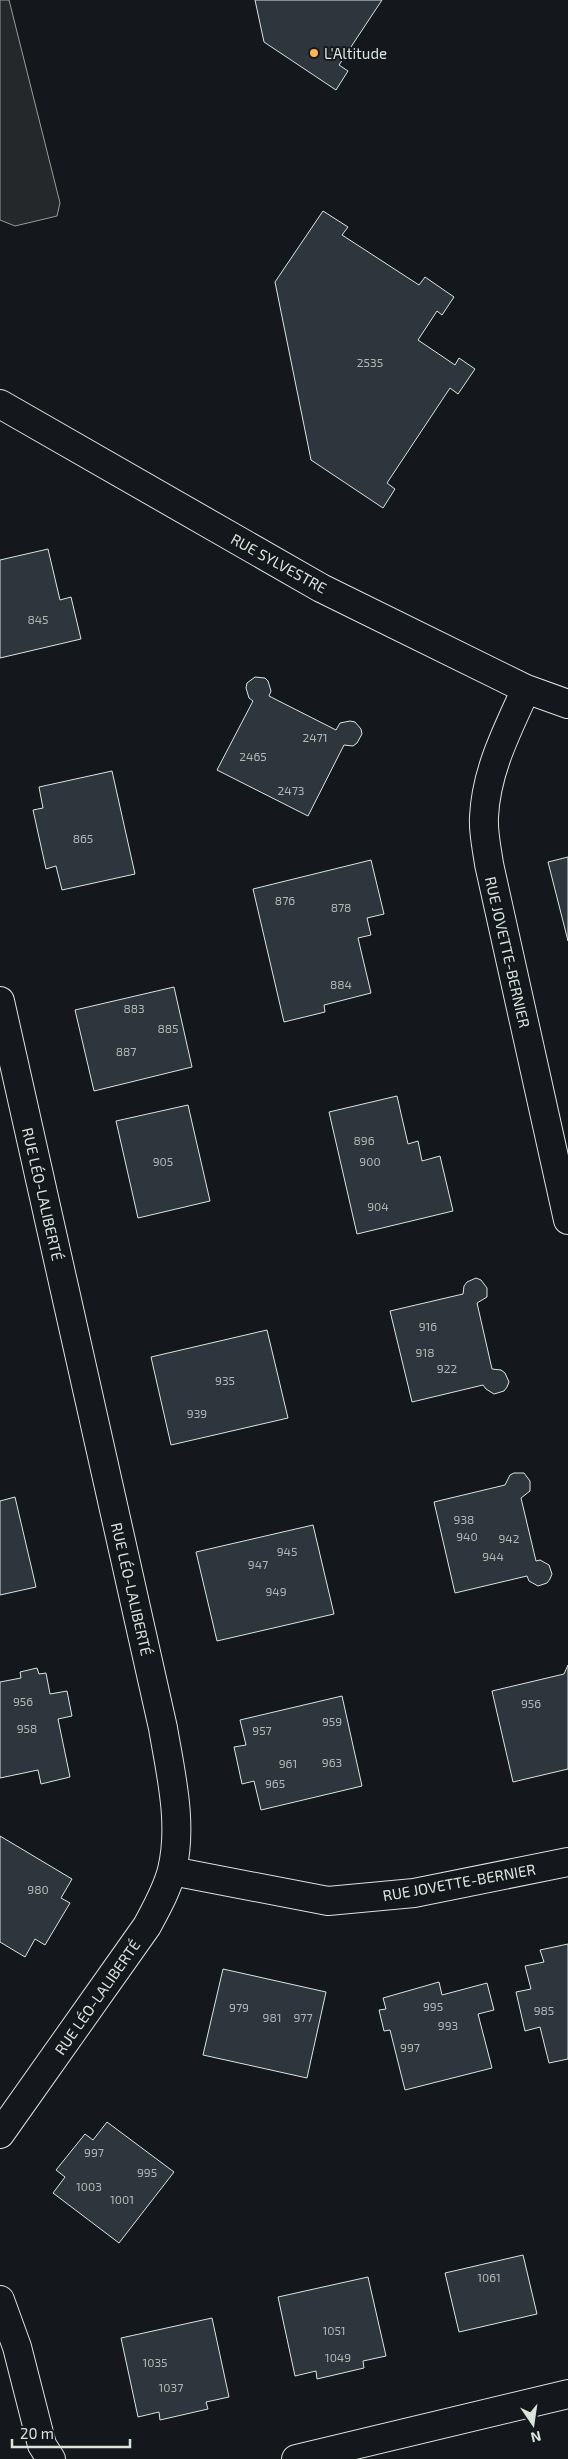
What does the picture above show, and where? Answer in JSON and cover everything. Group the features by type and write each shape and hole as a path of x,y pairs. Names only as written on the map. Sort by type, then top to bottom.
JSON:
{"street":[{"name":"RUE SYLVESTRE","path":"0,404 321,588 526,689 568,704"},
{"name":"RUE JOVETTE-BERNIER","path":"526,689 500,745 487,785 484,820 489,864 568,1220"},
{"name":"RUE LÉO-LALIBERTÉ","path":"0,1001 163,1728 173,1789 177,1837 172,1871 162,1898 146,1926 0,2134"},
{"name":"RUE JOVETTE-BERNIER","path":"172,1871 328,1901 414,1893 568,1862"},
{"path":"0,2300 17,2347 42,2445 51,2459"},
{"path":"296,2459 568,2394"}],"shaded area":[{"path":"0,0 9,0 60,203 57,216 15,226 0,220"}],"building":[{"name":"L'Altitude","path":"255,0 382,0 339,65 348,71 336,90 264,42"},
{"path":"323,211 348,227 342,235 419,285 425,277 454,297 442,315 437,311 418,340 455,365 459,358 475,369 458,394 450,388 387,483 395,489 383,508 311,460 275,282"},
{"path":"48,549 60,600 71,597 81,639 0,658 0,560"},
{"path":"255,677 265,678 268,681 271,691 269,696 336,730 340,723 350,721 355,722 361,729 362,734 357,743 353,746 344,745 308,816 217,770 253,701 249,698 246,688 247,683"},
{"path":"112,771 135,874 62,890 56,866 46,869 33,810 43,808 39,787"},
{"path":"568,857 568,941 548,862"},
{"path":"371,860 384,914 367,918 371,935 358,938 371,993 324,1005 325,1012 284,1022 253,889"},
{"path":"174,987 192,1067 94,1091 75,1010"},
{"path":"397,1096 408,1144 418,1141 422,1161 440,1156 453,1211 357,1234 329,1112"},
{"path":"188,1105 210,1201 138,1218 116,1121"},
{"path":"476,1278 481,1280 487,1288 487,1297 477,1303 492,1369 501,1370 505,1373 509,1382 507,1387 504,1391 494,1394 483,1385 412,1402 390,1311 463,1294 464,1286 467,1282"},
{"path":"267,1330 288,1418 171,1445 151,1357"},
{"path":"524,1473 530,1481 530,1491 521,1498 536,1561 540,1560 549,1565 552,1574 550,1579 547,1583 538,1586 529,1581 527,1576 455,1593 434,1502 505,1485 510,1475"},
{"path":"15,1497 36,1587 0,1595 0,1501"},
{"path":"313,1525 334,1614 217,1641 196,1552"},
{"path":"568,1665 568,1769 513,1782 492,1691 564,1674"},
{"path":"37,1668 39,1674 46,1673 50,1694 67,1691 72,1716 58,1719 70,1777 41,1784 38,1770 0,1778 0,1682 21,1678 20,1672"},
{"path":"342,1696 362,1786 261,1810 254,1781 242,1784 234,1747 246,1745 240,1720"},
{"path":"0,1836 72,1879 61,1898 70,1903 45,1945 35,1939 25,1957 0,1942"},
{"path":"568,1944 568,2059 549,2063 540,2027 525,2031 516,1992 531,1989 525,1966 544,1962 540,1950"},
{"path":"223,1969 326,1992 307,2078 203,2055"},
{"path":"439,1982 442,1995 487,1983 494,2010 478,2014 492,2068 405,2090 390,2030 384,2031 379,2010 386,2009 383,1998"},
{"path":"107,2122 174,2172 119,2243 53,2193 65,2177 56,2170 85,2134 93,2140"},
{"path":"523,2255 537,2314 459,2332 445,2273"},
{"path":"368,2277 386,2356 363,2361 364,2368 317,2379 316,2371 295,2376 278,2297"},
{"path":"212,2318 229,2397 206,2402 208,2409 160,2420 159,2412 138,2417 121,2338"}],"place":[{"name":"L'Altitude","path":"314,53"}]}
